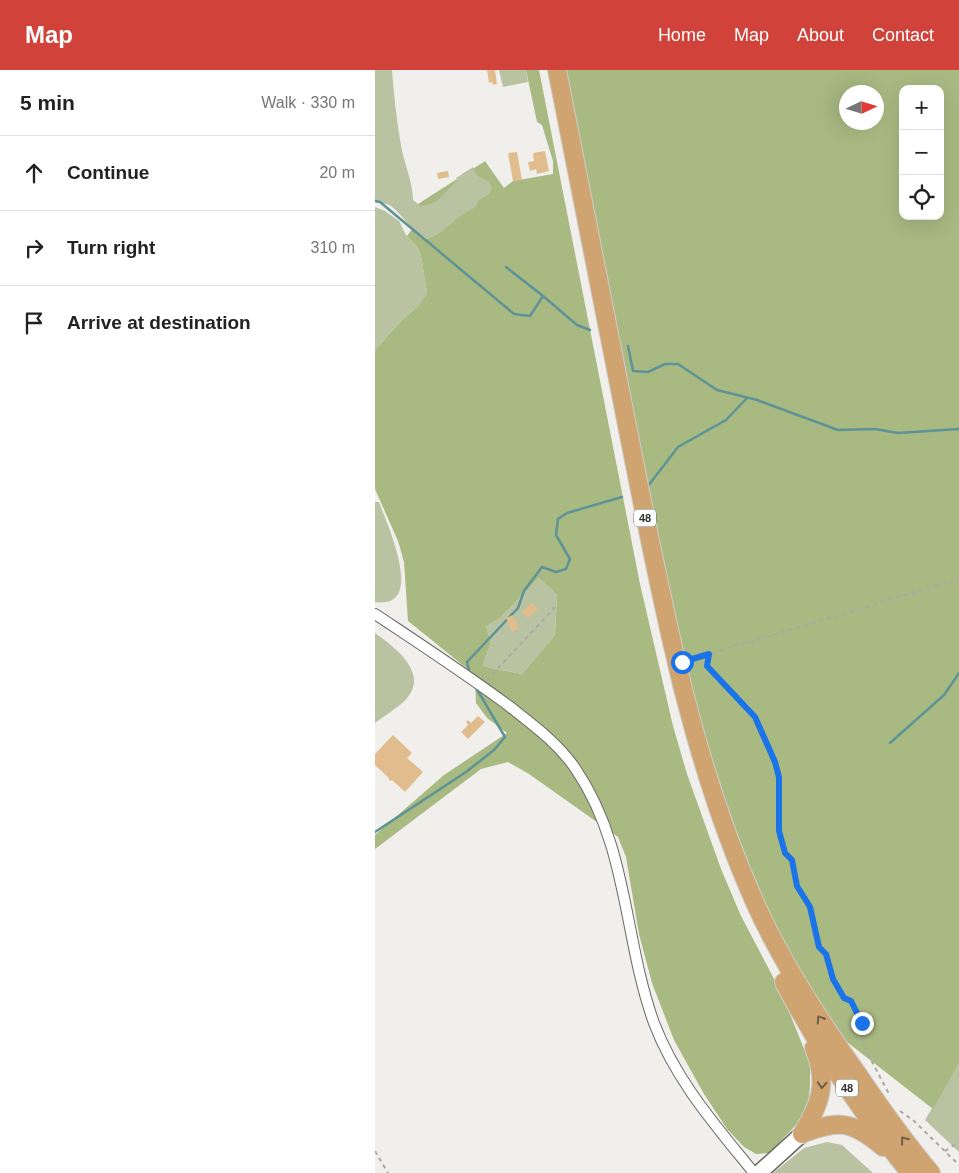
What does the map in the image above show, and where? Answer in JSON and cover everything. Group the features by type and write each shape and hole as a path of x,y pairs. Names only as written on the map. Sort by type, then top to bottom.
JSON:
{"highway":[{"name":"48","path":"548,70 658,629 680,718 701,791 750,916 797,1006 851,1093 907,1169"},
{"name":"48","path":"557,70 667,627 691,724 705,770 738,862 757,908 780,953 800,988 847,1060 899,1133 931,1173"},
{"name":"48","path":"797,1006 820,1062 822,1079 818,1105 802,1134"},
{"name":"48","path":"802,1134 830,1124 849,1126 868,1135 907,1169"}],"main road":[{"path":"759,1173 802,1134"}],"street":[{"path":"375,614 481,686 546,736 575,768 598,807 610,841 621,878 645,993 662,1042 673,1066 693,1097 755,1173"}],"path":[{"path":"682,662 959,579"},
{"path":"481,686 557,605"},
{"path":"709,654 707,666 755,717 775,762 779,777 779,831 785,853 792,860 797,886 810,907 819,947 826,954 833,979 844,998 851,1001 862,1023 862,1039 892,1101"},
{"path":"913,1120 959,1165"},
{"path":"945,1151 959,1142"},
{"path":"375,1151 388,1173"}],"green space":[{"path":"375,70 392,70 400,141 411,182 413,200 422,207 458,180 456,178 473,167 475,174 489,181 491,188 489,193 478,200 475,207 427,239 416,232 391,206 375,202"},
{"path":"499,70 526,70 528,82 503,87"},
{"path":"526,70 539,70 640,584 673,726 687,774 721,869 741,916 782,994 810,1064 808,1107 799,1122 769,1153 756,1154 744,1147 727,1129 704,1094 674,1040 652,983 639,934 626,857 618,837 529,774 508,762 481,769 375,849 375,835 444,775 507,733 487,718 476,703 475,675 408,621 404,562 398,541 375,489 375,350 400,322 418,306 427,293 421,256 418,248 407,236 412,229 427,239 475,207 478,200 487,195 491,188 489,182 478,176 473,169 485,161 504,188 513,181 553,174 553,161 542,125 537,122","holes":["539,578 557,595 555,635 522,674 483,665 491,642 486,627 500,618"]},
{"path":"566,70 959,70 959,1063 933,1109 838,1035 805,981 765,904 728,813 699,718 676,625"},
{"path":"457,179 437,201 421,207 418,204"},
{"path":"375,207 385,211 399,221 406,235 418,248 427,293 418,306 400,322 375,350"},
{"path":"375,502 379,502 395,545 399,563 401,580 399,593 390,601 375,602"},
{"path":"539,578 557,595 555,635 522,674 483,665 491,642 486,627 500,618"},
{"path":"375,633 406,660 414,678 413,687 408,697 375,723"},
{"path":"959,1063 959,1152 925,1120"},
{"path":"827,1142 842,1145 873,1173 773,1173 804,1148"}],"building":[{"path":"487,70 495,70 497,84 489,83"},
{"path":"545,151 549,171 537,174 536,169 530,171 528,162 534,161 533,153"},
{"path":"517,152 522,180 513,181 508,153"},
{"path":"448,171 449,177 438,179 437,173"},
{"path":"532,603 538,609 528,618 522,612"},
{"path":"513,615 519,629 512,632 506,618"},
{"path":"478,716 485,722 468,739 461,732 468,725 466,722 468,720 471,723"},
{"path":"393,735 412,753 407,758 423,772 405,792 392,780 388,779 375,765 375,754"}],"waterway":[{"path":"375,201 380,202 514,314 530,316 543,296 577,325 590,330"},
{"path":"506,267 543,296"},
{"path":"628,346 633,371 648,372 665,364 678,364 717,390 757,400 838,430 875,429 898,433 959,429"},
{"path":"648,486 678,447 726,420 747,398"},
{"path":"469,670 467,662 518,608 524,591 542,567 556,572 566,569 570,559 556,535 558,519 567,513 622,497"},
{"path":"890,743 944,695 959,673"},
{"path":"375,832 466,772 494,750 505,737 475,686"}],"route":[{"path":"682,662 709,654 707,666 755,717 775,762 779,777 779,831 785,853 792,860 797,886 810,907 819,947 826,954 833,979 844,998 851,1001 862,1023"}]}
